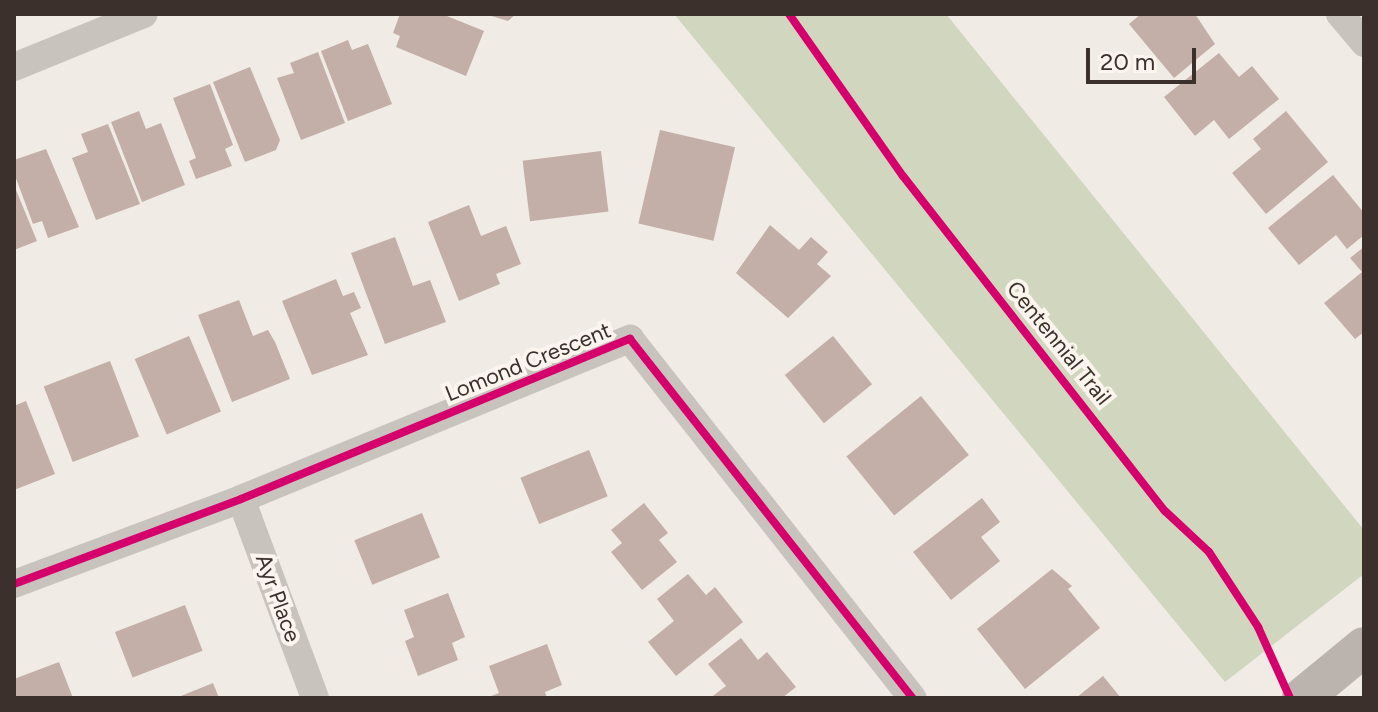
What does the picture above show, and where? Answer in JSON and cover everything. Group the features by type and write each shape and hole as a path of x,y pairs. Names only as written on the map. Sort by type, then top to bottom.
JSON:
{"street":[{"path":"14,67 144,14"},
{"path":"1340,14 1364,43"},
{"name":"Lomond Crescent","path":"14,584 241,499 630,339 912,698"},
{"name":"Ayr Place","path":"241,499 315,698"},
{"path":"1302,698 1364,647"}],"green space":[{"path":"674,14 946,14 1364,530 1364,574 1225,682"}],"building":[{"path":"400,14 442,14 484,31 466,76 396,47 400,36 393,33"},
{"path":"485,14 516,14 508,21"},
{"path":"1141,14 1195,14 1215,44 1174,78 1129,24"},
{"path":"348,40 352,50 368,44 392,104 348,121 321,51"},
{"path":"318,52 345,123 301,140 277,78 294,73 290,63"},
{"path":"1219,53 1239,77 1252,66 1279,99 1229,139 1214,120 1195,136 1164,97"},
{"path":"250,67 280,140 276,150 245,162 213,82"},
{"path":"210,84 233,145 225,149 232,166 196,179 189,161 196,158 173,98"},
{"path":"139,111 146,129 161,123 185,185 142,202 111,122"},
{"path":"1286,111 1328,162 1266,214 1232,173 1261,149 1253,139"},
{"path":"108,124 140,204 96,220 72,158 88,152 81,134"},
{"path":"660,130 735,147 713,241 638,224"},
{"path":"46,149 79,227 48,238 42,221 33,224 14,173 14,160"},
{"path":"601,151 608,212 530,221 523,161"},
{"path":"1333,175 1364,213 1364,235 1347,249 1336,235 1299,265 1268,228"},
{"path":"14,185 37,241 14,250"},
{"path":"469,205 481,236 506,226 521,264 496,274 500,284 459,301 428,222"},
{"path":"770,225 799,250 811,237 828,252 817,264 831,276 788,318 736,273"},
{"path":"395,237 413,286 430,280 446,322 385,344 351,253"},
{"path":"1364,247 1364,332 1355,339 1324,303 1362,272 1350,258"},
{"path":"336,279 343,296 354,292 361,308 350,313 368,355 312,375 282,301"},
{"path":"239,300 253,336 268,330 290,379 232,402 198,315"},
{"path":"189,336 221,411 167,435 135,359"},
{"path":"833,336 872,384 824,423 785,375"},
{"path":"110,361 139,437 73,462 44,386"},
{"path":"921,396 969,455 894,515 846,456"},
{"path":"26,401 55,474 14,490 14,406"},
{"path":"589,450 608,496 539,524 520,478"},
{"path":"982,498 1000,522 981,537 1000,561 951,600 913,552"},
{"path":"644,503 668,533 659,540 677,562 642,590 611,552 622,543 611,530"},
{"path":"422,513 440,558 372,585 354,540"},
{"path":"1052,569 1072,586 1068,589 1100,628 1025,689 977,629"},
{"path":"688,574 706,595 715,587 743,622 676,676 648,642 674,621 657,599"},
{"path":"448,593 465,637 452,643 458,660 418,676 405,641 414,637 404,610"},
{"path":"185,605 203,651 133,678 115,632"},
{"path":"741,638 758,660 767,652 796,687 782,698 710,698 726,686 708,664"},
{"path":"547,644 562,685 545,692 547,698 486,698 499,693 489,666"},
{"path":"59,662 73,698 14,698 14,679"},
{"path":"1103,676 1121,698 1076,698"},
{"path":"213,683 219,698 176,698"}],"cycle path":[{"name":"Centennial Trail","path":"789,14 903,176 1165,511 1209,552 1258,627 1290,698"},
{"path":"14,584 241,499 630,339 912,698"}]}
